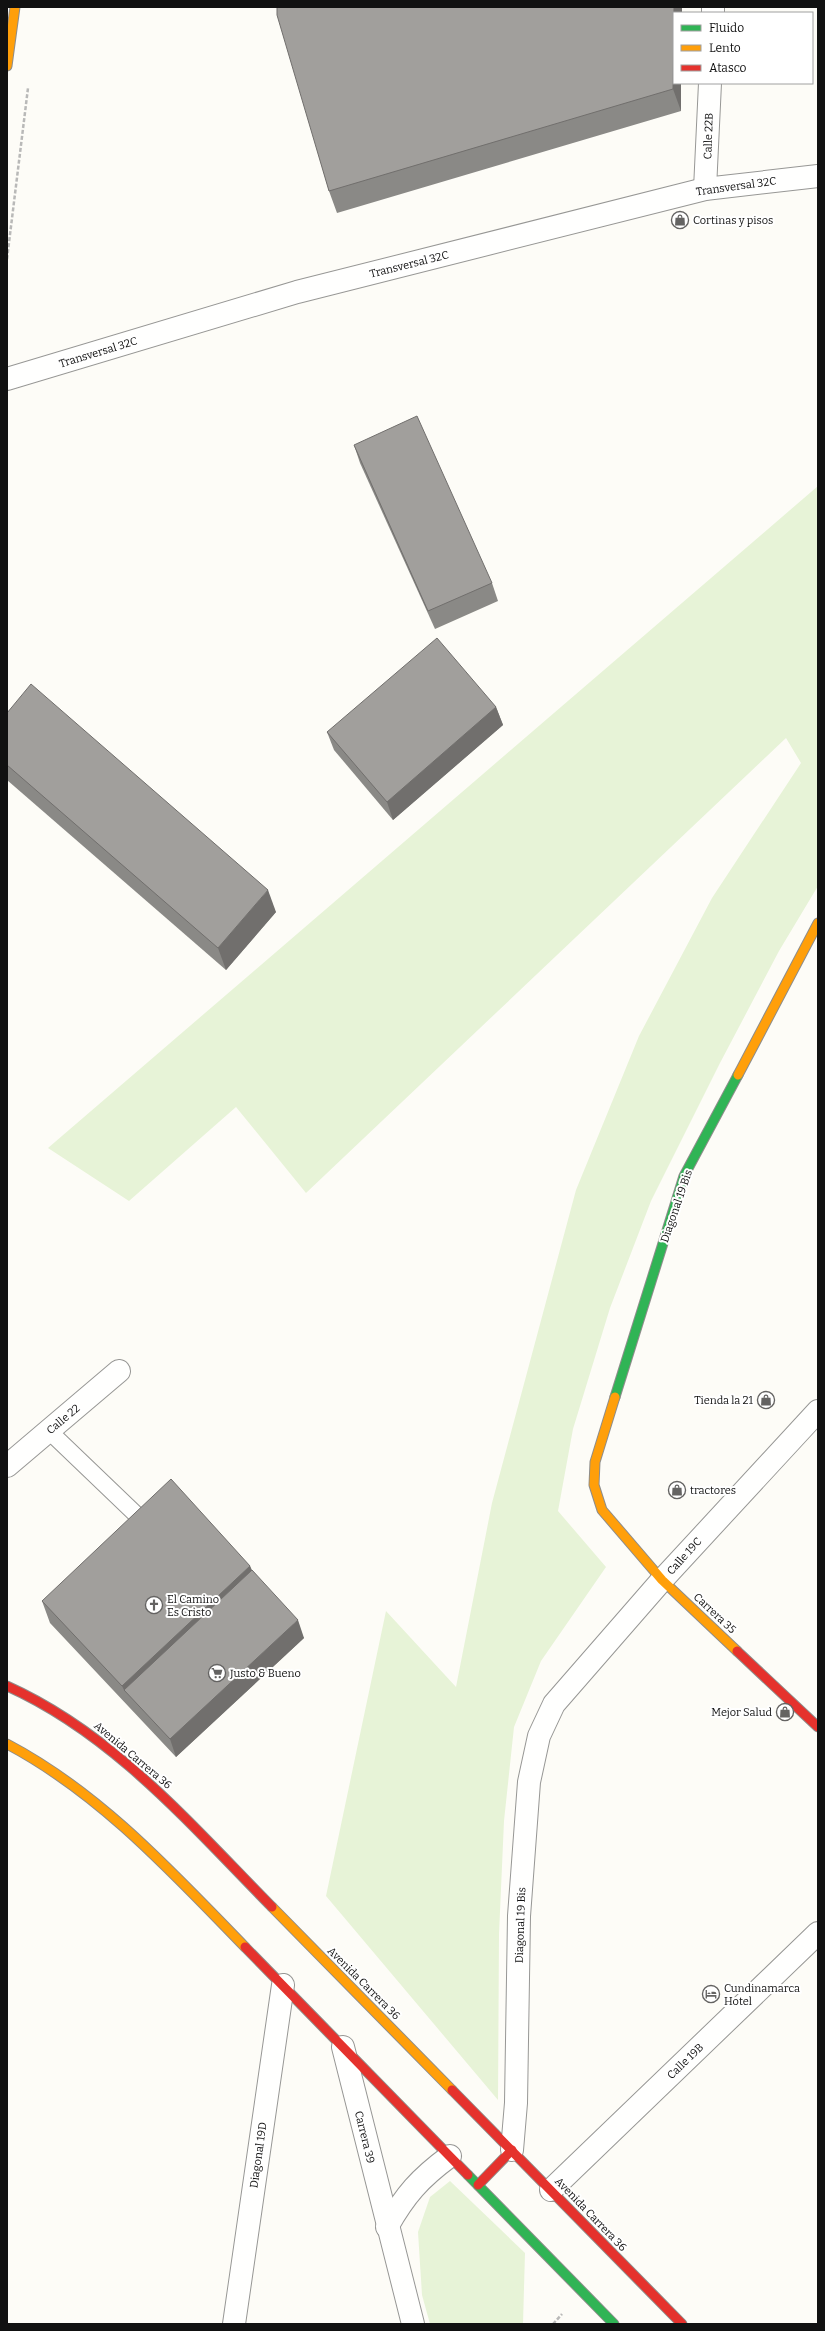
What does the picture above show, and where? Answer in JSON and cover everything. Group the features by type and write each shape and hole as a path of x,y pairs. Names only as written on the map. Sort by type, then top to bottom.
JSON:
{"main road":[{"path":"7,66 15,7"},
{"name":"Diagonal 19 Bis","path":"602,1510 594,1485 594,1462 684,1176 818,922"},
{"name":"Carrera 35","path":"602,1510 662,1580 818,1727"},
{"name":"Avenida Carrera 36","path":"7,1686 75,1723 111,1750 156,1790 682,2324"},
{"path":"7,1744 28,1755 73,1784 167,1867 614,2324"},
{"path":"478,2185 512,2150"}],"street":[{"name":"Calle 22B","path":"706,189 710,84"},
{"name":"Transversal 32C","path":"7,379 297,292 706,189 818,176"},
{"name":"Calle 22","path":"7,1466 119,1371"},
{"name":"Calle 19C","path":"554,1704 662,1580 818,1411"},
{"name":"Diagonal 19 Bis","path":"512,2150 516,2103 519,1916 529,1782 539,1736 554,1704"},
{"name":"Calle 19B","path":"551,2190 818,1932"},
{"name":"Diagonal 19D","path":"234,2324 283,1985"},
{"name":"Carrera 39","path":"343,2047 387,2228 413,2324"},
{"path":"387,2228 405,2196 417,2182 450,2156"}],"lane":[{"path":"49,1431 144,1523"}],"path":[{"path":"7,259 29,86"}],"green space":[{"path":"818,486 818,886 779,951 720,1063 651,1201 610,1308 573,1429 558,1511 606,1567 541,1661 514,1727 504,1821 499,1934 498,2100 326,1896 386,1611 456,1687 492,1503 576,1190 639,1036 712,898 801,763 786,738 306,1193 236,1107 129,1201 48,1148"},
{"path":"450,2181 525,2253 523,2324 430,2324 422,2295 418,2232 430,2197"}],"building":[{"path":"277,7 674,7 673,89 329,191 277,15"},
{"path":"417,416 492,583 428,611 354,445"},
{"path":"437,638 496,707 387,802 327,732"},
{"path":"31,684 268,890 218,948 7,765 7,713"},
{"name":"El Camino Es Cristo","path":"171,1479 250,1566 122,1686 42,1601"},
{"name":"Justo & Bueno","path":"252,1570 298,1620 170,1739 124,1690"}],"traffic: fast":[{"path":"615,1397 684,1176 738,1075"},
{"path":"468,2175 614,2324"}],"traffic: slow":[{"path":"7,66 15,7"},
{"path":"738,1075 818,923"},
{"path":"615,1397 595,1462 594,1485 602,1510 662,1580 737,1651"},
{"path":"7,1744 41,1764 104,1810 163,1863 245,1947"},
{"path":"272,1907 452,2090"}],"traffic: jam":[{"path":"737,1651 818,1727"},
{"path":"7,1686 46,1706 82,1729 117,1755 181,1814 272,1907"},
{"path":"245,1947 468,2175"},
{"path":"452,2090 682,2324"},
{"path":"478,2185 512,2150"}],"place":[{"name":"Cortinas y pisos","path":"680,220"},
{"name":"Tienda la 21","path":"766,1400"},
{"name":"tractores","path":"677,1490"},
{"name":"El Camino Es Cristo","path":"154,1605"},
{"name":"Justo & Bueno","path":"217,1673"},
{"name":"Mejor Salud","path":"785,1712"},
{"name":"Cundinamarca Hotel","path":"711,1994"}]}
